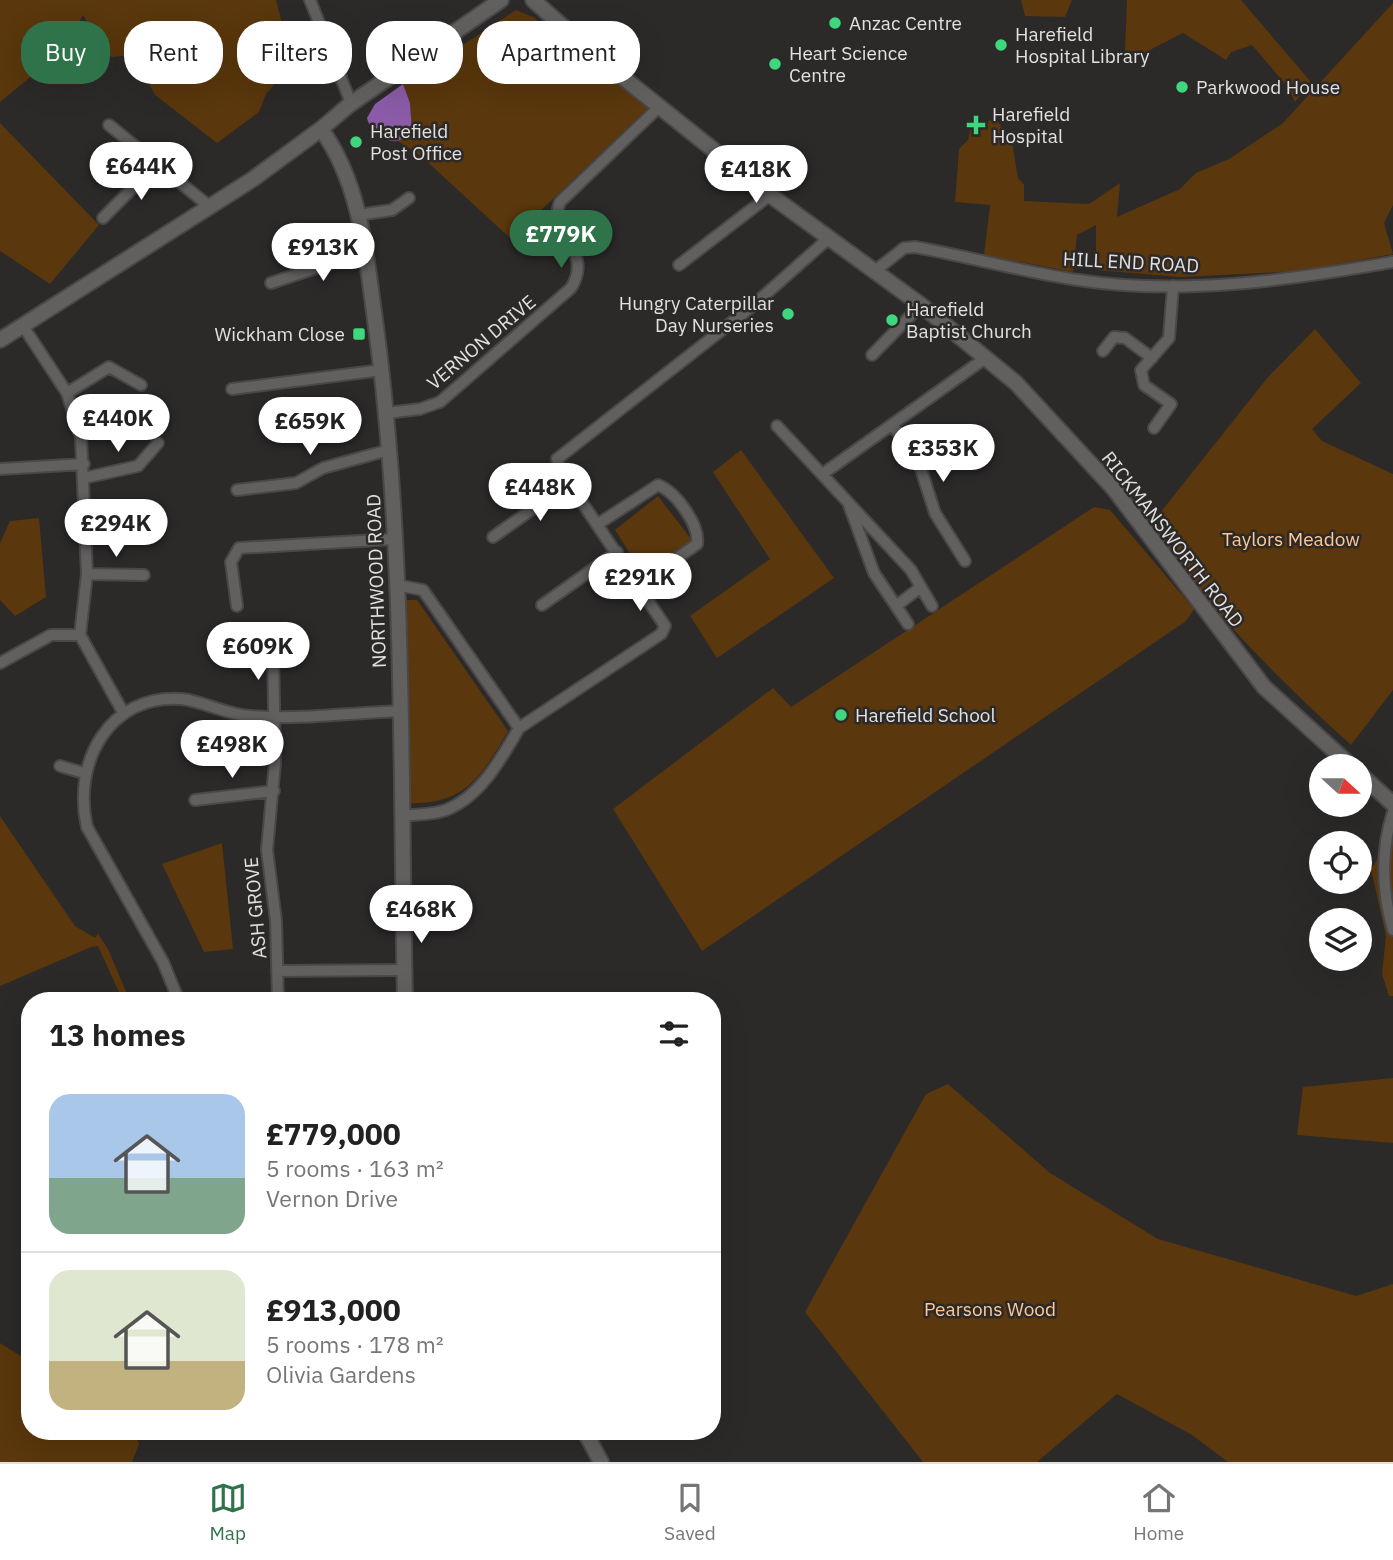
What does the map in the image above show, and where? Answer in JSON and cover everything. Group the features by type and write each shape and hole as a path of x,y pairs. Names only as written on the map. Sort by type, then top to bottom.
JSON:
{"street":[{"path":"310,0 351,103"},
{"path":"0,340 209,206 500,0"},
{"name":"RICKMANSWORTH ROAD","path":"533,0 596,56 770,195 876,270 1016,383 1114,489 1264,687 1338,754"},
{"name":"VERNON DRIVE","path":"386,413 427,407 440,402 571,288 578,271 577,258 558,223 560,202 660,106"},
{"path":"109,125 209,206"},
{"name":"NORTHWOOD ROAD","path":"321,129 342,162 358,215 382,370 397,584 405,992"},
{"path":"103,218 157,163"},
{"path":"679,265 770,195"},
{"path":"358,215 392,210 409,198"},
{"path":"402,816 444,811 462,801 486,780 519,728 661,634 665,626 662,618 569,483 558,460 750,308 829,238"},
{"name":"HILL END ROAD","path":"876,270 904,248 915,247 1081,280 1173,286 1300,279 1393,262"},
{"path":"271,284 364,252"},
{"path":"1154,428 1171,404 1144,385 1141,370 1169,338 1173,286"},
{"path":"872,355 921,305"},
{"path":"23,326 67,393 81,438 85,478 87,574 80,635 124,714"},
{"path":"1103,351 1114,337 1125,338 1152,358"},
{"path":"824,473 984,359"},
{"path":"67,393 109,367 141,385"},
{"path":"232,389 382,370"},
{"path":"777,426 824,473 911,570 932,606"},
{"path":"893,426 918,460 934,513 965,561"},
{"path":"85,478 138,466 158,443"},
{"path":"237,490 296,484 323,468 389,450"},
{"path":"0,468 84,464"},
{"path":"493,537 569,483"},
{"path":"598,524 658,485 668,489 697,529 697,544 639,585"},
{"path":"846,499 874,573 908,624"},
{"path":"237,607 230,562 239,548 395,539"},
{"path":"542,605 617,552"},
{"path":"87,574 144,575"},
{"path":"397,584 423,590 519,728"},
{"path":"896,606 921,587"},
{"path":"0,663 51,635 80,635"},
{"name":"ASH GROVE","path":"273,648 274,791 267,850 276,921 278,992"},
{"path":"175,992 163,962 87,827 83,807 84,773 100,739 124,714 146,704 183,699 237,715 400,711"},
{"path":"60,766 84,773"},
{"path":"1372,785 1393,804"},
{"path":"195,800 274,791"},
{"path":"1393,812 1383,874 1384,898 1393,930"},
{"name":"ASH GROVE","path":"278,971 404,970"},
{"path":"589,1440 601,1462"}],"green space":[{"path":"0,0 276,0 281,21 237,21 237,84 275,84 266,94 259,112 217,143 155,95 149,84 223,84 223,21 124,21 124,56 111,57 110,21 87,21 83,15 80,21 21,21 22,84 0,102"},
{"path":"1021,0 1072,0 1065,17 1025,16"},
{"path":"1127,0 1241,0 1311,82 1295,102 1287,86 1252,45 1231,52 1226,60 1183,33 1146,52 1125,51"},
{"path":"1393,3 1393,205 1384,223 1393,254 1301,271 1180,277 1096,270 1096,225 1077,235 1073,272 984,255 990,205 955,202 959,149 968,140 971,126 996,119 1012,142 1018,178 1024,185 1024,201 1089,204 1120,183 1117,217 1180,189 1196,173 1229,159 1283,123"},
{"path":"516,10 538,21 499,21"},
{"path":"477,36 477,84 621,84 650,106 511,239 421,156 398,141 412,132 410,103 403,84 463,84 463,45"},
{"path":"0,123 99,225 50,284 0,251"},
{"name":"Taylors Meadow","path":"1315,329 1361,383 1312,429 1322,441 1393,474 1393,690 1351,745 1291,689 1234,630 1179,565 1152,523 1268,377"},
{"path":"741,450 834,578 717,658 690,616 770,559 713,472"},
{"path":"658,496 692,540 644,576 615,530"},
{"path":"1094,507 1110,510 1194,609 1186,621 702,951 613,809 773,688 791,707"},
{"path":"39,518 46,597 15,616 0,600 0,543 10,521"},
{"path":"400,600 417,600 508,731 489,762 468,786 442,800 425,803 404,803"},
{"path":"0,816 75,926 95,938 98,934 108,949 126,992 119,992 98,946 0,986"},
{"path":"1393,833 1393,996 1389,996 1382,974 1386,936 1372,867"},
{"path":"222,843 233,949 204,952 162,864"},
{"path":"1393,1078 1393,1143 1297,1135 1303,1087"},
{"name":"Pearsons Wood","path":"948,1084 1050,1173 1158,1239 1356,1296 1393,1284 1393,1462 1228,1462 1192,1435 1117,1394 1037,1462 923,1462 805,1312 926,1094"},
{"path":"0,1343 21,1356 21,1440 137,1440 139,1444 132,1462 0,1462"}],"shaded area":[{"path":"403,84 410,103 412,132 392,141 378,134 367,118 375,104"}],"place":[{"name":"Anzac Centre","path":"835,23"},
{"name":"Harefield Hospital Library","path":"1001,45"},
{"name":"Heart Science Centre","path":"775,64"},
{"name":"Parkwood House","path":"1182,87"},
{"name":"Harefield Hospital","path":"976,125"},
{"name":"Harefield Post Office","path":"356,142"},
{"name":"Hungry Caterpillar Day Nurseries","path":"788,314"},
{"name":"Harefield Baptist Church","path":"892,320"},
{"name":"Wickham Close","path":"359,334"},
{"name":"Harefield School","path":"841,715"}]}
